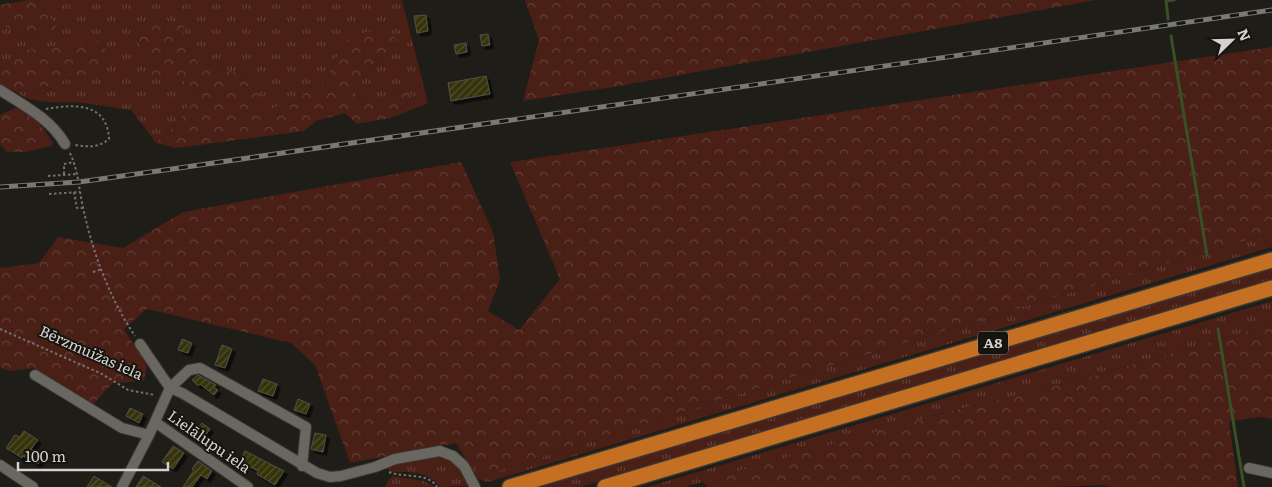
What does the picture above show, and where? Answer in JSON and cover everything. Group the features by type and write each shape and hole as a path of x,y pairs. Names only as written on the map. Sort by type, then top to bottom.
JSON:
{"highway":[{"name":"A8","path":"510,487 1272,260"},
{"name":"A8","path":"605,487 1272,288"}],"street":[{"path":"0,90 49,123 65,144"},
{"path":"140,344 170,388 182,393 316,474 330,477 376,467 395,459 440,451 453,456 464,466 475,487"},
{"path":"122,487 149,435 170,388 189,370 200,368 306,427 302,466"},
{"path":"35,375 122,428 149,435"},
{"name":"Lielālupu iela","path":"155,422 247,487"},
{"path":"0,465 33,487"},
{"path":"1249,468 1272,473"}],"path":[{"path":"32,111 57,107 81,107 96,111 103,117 108,128 109,139 101,146 89,147 65,144"},
{"path":"65,144 78,174 83,208 90,234 111,294 140,344"},
{"path":"64,175 64,164 74,162"},
{"path":"48,176 78,174"},
{"path":"74,192 77,208 83,208"},
{"path":"49,194 80,192"},
{"path":"93,272 102,269"},
{"name":"Bērzmuižas iela","path":"0,329 102,374 128,390 153,395 163,394 170,388"},
{"path":"376,467 392,474 426,478 438,487"}],"green space":[{"path":"37,0 402,0 428,103 391,118 413,97 400,90 372,105 352,97 369,70 394,51 336,58 324,85 309,88 299,100 276,107 257,116 251,77 197,62 183,40 151,20 181,79 196,93 178,123 156,143 131,110 84,103 39,101 30,99 17,92 37,89 42,94 65,79 78,78 93,72 104,56 97,41 63,45 6,63 0,68 0,23 17,34 36,40 50,33 55,24"},
{"path":"37,0 55,24 57,32 50,33 36,40 17,34 0,23 0,5"},
{"path":"525,0 1096,0 619,86 523,101 539,40"},
{"path":"151,20 184,22 183,40 197,62 251,77 261,85 257,116 276,107 299,100 309,88 324,85 336,58 350,35 384,29 398,40 394,51 369,70 352,97 372,105 400,90 414,96 391,118 357,124 345,113 316,121 304,131 176,148 156,143 178,123 196,93 181,79 148,76 152,58 133,38"},
{"path":"97,40 106,50 93,72 78,78 65,79 42,94 37,89 17,92 0,86 0,68 24,50"},
{"path":"1272,47 1272,233 786,379 485,475 456,443 350,463 315,365 291,343 147,309 124,329 147,365 144,381 113,383 93,404 34,368 9,371 0,367 0,268 39,263 58,237 123,248 183,212 461,162 493,232 500,280 488,311 519,330 560,279 510,162"},
{"path":"16,108 28,113 38,122 53,143 51,146 25,152 7,152 0,144 0,115"},
{"path":"1272,233 1272,247 488,482 478,479 456,443 485,475 786,379"},
{"path":"1272,269 1272,280 580,487 536,487"},
{"path":"1272,301 1272,324 1072,382 947,412 685,487 647,487"},
{"path":"1272,324 1272,419 1261,417 1229,421 1238,487 1112,487 1103,485 1051,487 707,487 703,481 947,412 1072,382"},
{"path":"430,456 443,458 459,468 466,479 467,486 440,487 424,475 391,472 386,467"},
{"path":"393,476 424,481 435,487 385,487"}],"building":[{"path":"426,15 428,31 417,33 414,16"},
{"path":"488,34 490,45 482,46 480,35"},
{"path":"466,43 467,52 456,54 454,45"},
{"path":"486,76 490,94 451,101 448,83"},
{"path":"182,339 192,343 188,353 178,350"},
{"path":"222,345 232,349 225,368 215,365"},
{"path":"198,375 216,385 214,387 218,390 214,395 200,384 198,386 192,380"},
{"path":"263,379 277,384 273,396 258,391"},
{"path":"298,399 310,404 306,414 294,410"},
{"path":"130,408 143,414 139,423 126,416"},
{"path":"202,423 210,429 205,436 196,430"},
{"path":"24,431 38,440 31,449 43,456 38,464 23,456 22,458 6,448 15,435 20,437"},
{"path":"315,433 326,435 323,452 311,449"},
{"path":"173,446 184,453 173,469 162,462"},
{"path":"245,451 284,471 275,485 257,474 258,471 240,461"},
{"path":"198,461 212,471 207,479 201,475 192,487 183,487 194,470 192,469"},
{"path":"94,476 112,487 87,487"},
{"path":"143,476 161,487 136,487"}],"waterway":[{"path":"1166,0 1168,19"},
{"path":"1166,1 1174,0"},
{"path":"1171,36 1207,255"},
{"path":"1218,329 1244,487"}],"railway":[{"path":"0,187 79,182 1272,10"}]}
